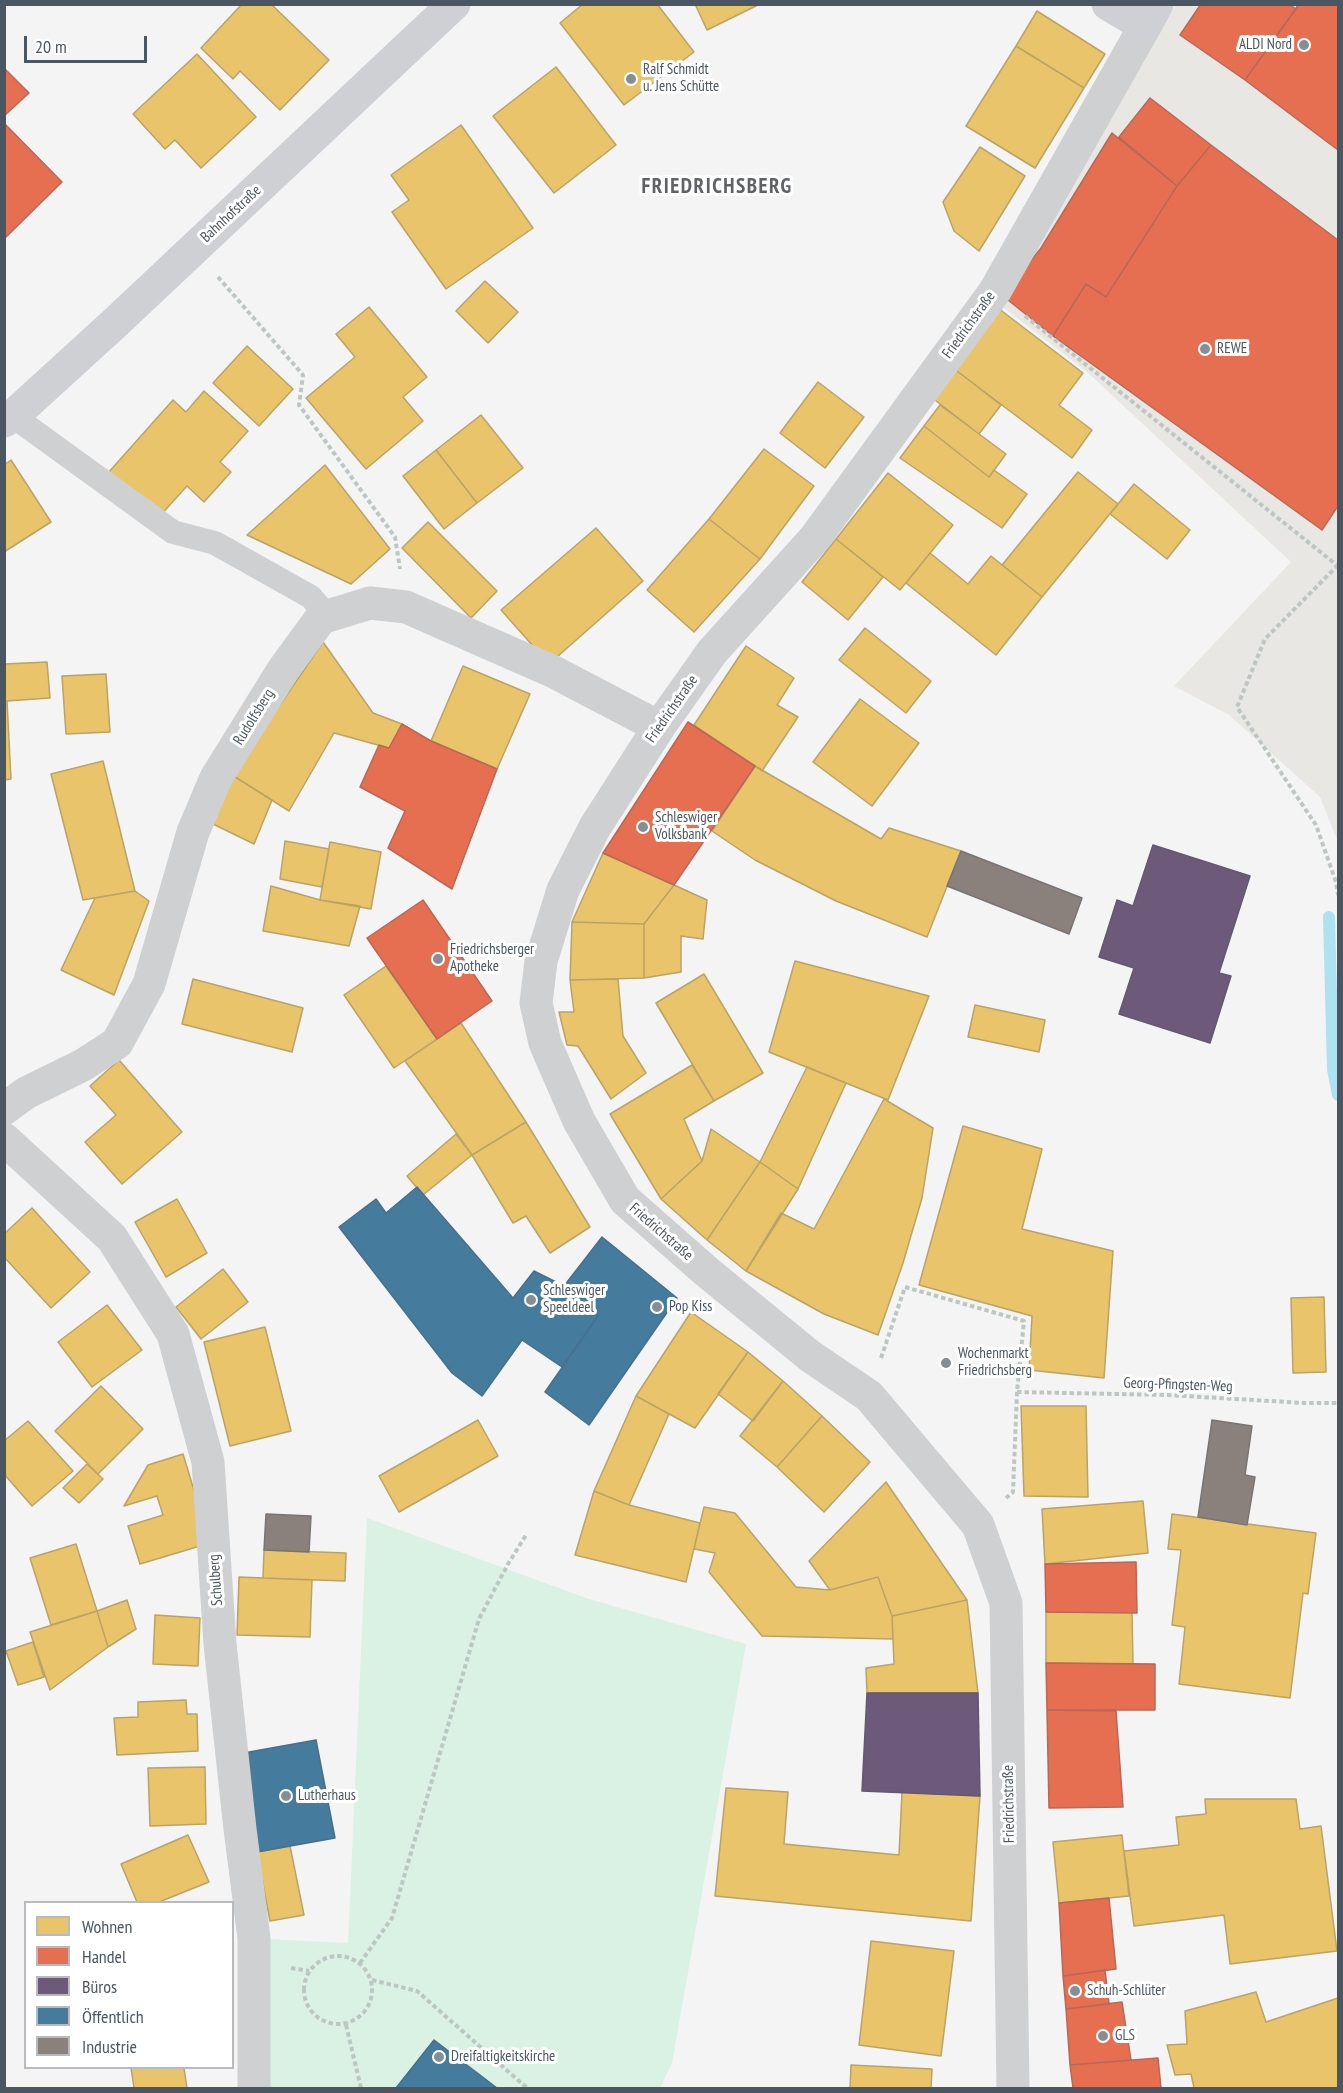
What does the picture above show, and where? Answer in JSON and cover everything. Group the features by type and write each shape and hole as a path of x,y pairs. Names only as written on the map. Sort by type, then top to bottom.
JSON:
{"street":[{"name":"Bahnhofstraße","path":"9,419 194,249 454,4"},
{"path":"1108,4 1151,15"},
{"name":"Friedrichstraße","path":"1013,2088 1006,1603 978,1525 869,1395 810,1356 706,1272 625,1200 579,1121 545,1043 536,1003 541,962 563,890 595,827 658,727 712,652 814,538 994,291 1151,15"},
{"name":"Rudolfsberg","path":"4,1109 26,1094 83,1065 117,1043 149,984 193,832 216,778 283,670 321,618 370,603 406,607 554,672 658,727"},
{"name":"Schulberg","path":"4,1139 111,1238 173,1334 208,1462 220,1644 254,1938 255,2088"}],"lane":[{"path":"9,419 173,532 216,543 311,597 327,616"}],"path":[{"path":"194,249 303,375 299,405 395,537 406,607"},
{"path":"1042,330 1338,565 1265,639 1238,707 1316,825 1336,882 1338,895"},
{"path":"869,1395 905,1287 1024,1321 1017,1392 1014,1492 978,1525"},
{"name":"Georg-Pfingsten-Weg","path":"1017,1392 1168,1395 1338,1403"},
{"path":"360,1963 392,1918 478,1619 526,1535"},
{"path":"331,1956 350,1957 360,1963 372,1980 371,2001 364,2015 346,2025 328,2024 314,2016 304,1998 309,1971 317,1962 331,1956"},
{"path":"372,1980 417,1991 527,2088"},
{"path":"346,2025 361,2088"}],"shaded area":[{"path":"1175,5 1338,5 1338,842 1320,797 1229,715 1174,686 1291,562 1086,371 995,301"}],"green space":[{"path":"367,1518 589,1599 746,1644 672,2063 660,2088 266,2088 267,1939 348,1943"}],"building: Wohnen":[{"path":"242,4 271,4 329,60 280,110 240,71 233,79 201,48"},
{"name":"Ralf Schmidt u. Jens Schütte","path":"583,4 657,4 694,52 624,105 560,23"},
{"path":"695,4 760,4 707,30"},
{"path":"1037,11 1105,54 1084,88 1016,46"},
{"path":"1016,46 1084,88 1035,168 966,126"},
{"path":"197,54 256,117 201,168 175,140 165,149 133,114"},
{"path":"556,67 616,145 554,193 493,116"},
{"path":"461,125 533,228 446,289 392,212 409,200 391,175"},
{"path":"980,147 1025,176 979,251 954,231 943,202"},
{"path":"485,281 518,312 488,343 456,311"},
{"path":"369,307 427,377 403,397 423,421 366,469 306,398 355,357 336,334"},
{"path":"998,308 1083,373 1059,405 1092,430 1072,458 953,368"},
{"path":"247,346 293,389 259,426 213,383"},
{"path":"953,368 1001,405 979,434 931,397"},
{"path":"818,382 864,417 825,468 780,433"},
{"path":"204,391 248,431 220,462 231,472 204,502 187,486 158,518 108,473 173,400 186,412"},
{"path":"940,405 1006,454 989,477 924,426"},
{"path":"481,415 523,468 477,503 436,450"},
{"path":"924,426 989,477 994,470 1027,494 1002,528 900,458"},
{"path":"764,449 814,486 760,559 709,519"},
{"path":"436,450 477,503 444,529 403,476"},
{"path":"11,460 51,522 4,552 4,465"},
{"path":"325,465 390,549 351,584 247,535"},
{"path":"1078,472 1118,504 1042,597 1002,565"},
{"path":"888,473 953,525 900,590 836,539"},
{"path":"1134,484 1190,530 1167,559 1110,514"},
{"path":"709,519 760,559 694,632 647,590"},
{"path":"428,522 497,591 471,618 402,548"},
{"path":"596,528 643,581 549,664 501,610"},
{"path":"836,539 883,577 848,620 802,582"},
{"path":"930,553 968,584 991,556 1042,597 996,655 906,583"},
{"path":"865,628 931,681 906,713 839,660"},
{"path":"323,642 373,713 402,724 389,748 334,733 289,811 232,775"},
{"path":"746,646 794,678 777,705 798,717 762,771 694,725"},
{"path":"47,662 50,698 7,701 11,779 4,780 4,664"},
{"path":"463,666 530,694 497,769 431,741"},
{"path":"106,674 110,732 66,734 62,676"},
{"path":"860,699 919,743 872,806 813,762"},
{"path":"103,761 135,891 83,900 51,774"},
{"path":"755,766 881,839 889,828 961,851 927,937 836,901 755,860 712,831"},
{"path":"232,775 272,800 254,844 211,823"},
{"path":"285,841 329,849 322,887 280,879"},
{"path":"330,842 381,852 371,909 320,900"},
{"path":"603,853 674,885 644,924 572,922"},
{"path":"674,885 707,900 703,939 681,936 681,972 644,978 644,924"},
{"path":"271,886 320,900 360,906 349,946 263,931"},
{"path":"135,891 149,901 114,995 61,970 95,898"},
{"path":"572,922 644,924 644,978 570,980"},
{"path":"795,961 929,996 888,1100 769,1052"},
{"path":"386,966 437,1039 394,1068 344,995"},
{"path":"704,974 763,1073 714,1101 656,1003"},
{"path":"193,979 303,1008 292,1052 182,1024"},
{"path":"618,979 623,1036 646,1073 611,1099 578,1046 567,1045 559,1012 574,1012 570,980"},
{"path":"975,1005 1045,1020 1039,1052 968,1037"},
{"path":"461,1023 526,1122 472,1155 405,1061"},
{"path":"119,1060 182,1132 122,1184 85,1142 116,1115 90,1086"},
{"path":"692,1065 714,1101 684,1119 702,1161 661,1199 610,1114"},
{"path":"807,1067 846,1083 798,1189 760,1162"},
{"path":"884,1099 933,1128 922,1198 878,1335 824,1314 746,1271 781,1213 814,1229"},
{"path":"526,1122 590,1227 550,1253 526,1216 513,1223 472,1155"},
{"path":"963,1126 1042,1149 1022,1229 1113,1251 1104,1378 1029,1370 1032,1316 919,1285"},
{"path":"711,1129 760,1162 707,1240 661,1199 702,1161"},
{"path":"456,1134 472,1155 423,1195 407,1176"},
{"path":"760,1162 798,1189 746,1271 707,1240"},
{"path":"177,1199 207,1253 166,1277 135,1222"},
{"path":"32,1208 90,1272 51,1308 4,1257 4,1234"},
{"path":"223,1269 248,1302 201,1339 176,1307"},
{"path":"1324,1297 1326,1372 1293,1373 1291,1298"},
{"path":"107,1305 142,1350 92,1387 58,1342"},
{"path":"691,1312 748,1352 695,1428 636,1396"},
{"path":"265,1327 291,1431 230,1446 204,1342"},
{"path":"748,1352 783,1381 753,1421 718,1394"},
{"path":"783,1381 822,1416 777,1467 740,1436"},
{"path":"101,1386 143,1429 98,1474 55,1431"},
{"path":"636,1396 669,1414 629,1505 594,1491"},
{"path":"1021,1406 1086,1406 1088,1497 1024,1496"},
{"path":"822,1416 870,1462 824,1512 777,1467"},
{"path":"478,1420 498,1456 399,1512 379,1476"},
{"path":"28,1421 73,1471 32,1506 4,1474 4,1441"},
{"path":"183,1454 210,1543 140,1564 128,1526 163,1515 157,1496 124,1506 148,1465"},
{"path":"87,1464 103,1479 79,1503 63,1488"},
{"path":"886,1482 967,1600 892,1616 878,1577 830,1590 809,1561"},
{"path":"594,1491 629,1505 700,1523 686,1582 575,1555"},
{"path":"1143,1501 1148,1553 1045,1564 1042,1509"},
{"path":"704,1507 735,1513 796,1587 830,1590 878,1577 892,1616 893,1639 762,1636 709,1572 715,1553 694,1549"},
{"path":"1172,1514 1316,1533 1308,1594 1303,1593 1290,1698 1179,1684 1185,1627 1172,1625 1181,1550 1168,1549"},
{"path":"76,1544 97,1611 51,1625 30,1558"},
{"path":"264,1550 346,1553 345,1581 263,1578"},
{"path":"239,1577 312,1580 310,1637 237,1635"},
{"path":"127,1600 136,1629 108,1647 97,1611"},
{"path":"967,1600 978,1693 867,1693 866,1668 894,1664 892,1616"},
{"path":"97,1611 108,1647 50,1690 30,1632"},
{"path":"1046,1612 1132,1612 1133,1664 1046,1663"},
{"path":"155,1615 200,1618 198,1666 153,1664"},
{"path":"33,1642 44,1677 18,1685 6,1651"},
{"path":"186,1700 187,1714 197,1714 198,1751 117,1755 114,1718 138,1717 138,1702"},
{"path":"205,1767 206,1824 150,1826 148,1768"},
{"path":"726,1788 788,1792 784,1844 899,1855 902,1792 980,1796 971,1921 715,1896"},
{"path":"1205,1799 1296,1799 1300,1829 1321,1826 1337,1951 1230,1964 1224,1915 1134,1926 1124,1851 1179,1845 1176,1817 1206,1814"},
{"path":"188,1835 209,1882 162,1901 137,1901 121,1864"},
{"path":"1122,1835 1129,1896 1059,1903 1053,1842"},
{"path":"290,1846 304,1915 270,1921 257,1852"},
{"path":"871,1941 954,1951 941,2056 859,2045"},
{"path":"1256,1992 1266,2022 1338,1998 1338,2088 1194,2088 1191,2074 1175,2075 1167,2045 1187,2044 1185,2011"},
{"path":"851,2065 932,2069 931,2088 850,2088"},
{"path":"131,2069 184,2069 187,2088 134,2088"}],"building: Handel":[{"path":"1201,4 1289,4 1296,9 1245,80 1180,35"},
{"name":"ALDI Nord","path":"1299,4 1338,4 1338,150 1245,80"},
{"path":"4,68 29,93 4,116"},
{"path":"1150,98 1211,145 1177,186 1119,137"},
{"path":"4,123 62,182 4,239"},
{"path":"1112,133 1177,186 1106,297 1086,284 1053,336 1003,296 1041,248"},
{"name":"REWE","path":"1211,145 1338,240 1338,506 1322,530 1053,336 1086,284 1106,297 1177,186"},
{"path":"688,722 755,766 674,885 603,853"},
{"path":"402,724 431,741 497,769 452,889 388,848 405,811 360,787 379,745 389,748"},
{"path":"423,900 492,1001 437,1039 367,938"},
{"path":"1136,1562 1137,1613 1046,1612 1045,1564"},
{"path":"1046,1663 1155,1664 1155,1710 1047,1710"},
{"path":"1047,1710 1116,1711 1123,1807 1049,1808"},
{"path":"1109,1898 1116,1969 1063,1976 1059,1903"},
{"path":"1105,1970 1109,2004 1066,2009 1063,1976"},
{"path":"1122,2002 1131,2060 1070,2065 1066,2009"},
{"path":"1158,2058 1161,2088 1073,2088 1070,2065"}],"building: Büros":[{"path":"1153,845 1250,876 1219,973 1231,976 1210,1043 1119,1014 1134,968 1099,957 1117,900 1133,906"},
{"path":"867,1693 978,1693 980,1796 862,1791"}],"building: Öffentlich":[{"path":"417,1187 513,1298 534,1271 564,1286 598,1316 562,1367 522,1340 482,1396 452,1373 339,1227 376,1199 386,1213"},
{"path":"602,1237 677,1298 589,1425 545,1392 598,1316 564,1286"},
{"name":"Lutherhaus","path":"316,1740 335,1838 257,1852 238,1754"},
{"name":"Dreifaltigkeitskirche","path":"434,2040 497,2088 396,2088"}],"building: Industrie":[{"path":"961,851 1082,898 1069,934 947,886"},
{"path":"1212,1420 1252,1426 1245,1475 1255,1477 1247,1525 1198,1517"},
{"path":"266,1514 311,1516 309,1552 264,1550"}],"waterway":[{"path":"1329,917 1333,1069 1338,1095"}],"place":[{"name":"ALDI Nord","path":"1304,45"},
{"name":"Ralf Schmidt u. Jens Schütte","path":"631,79"},
{"name":"REWE","path":"1205,349"},
{"name":"Schleswiger Volksbank","path":"643,827"},
{"name":"Friedrichsberger Apotheke","path":"438,959"},
{"name":"Schleswiger Speeldeel","path":"531,1300"},
{"name":"Pop Kiss","path":"657,1307"},
{"name":"Wochenmarkt Friedrichsberg","path":"946,1363"},
{"name":"Lutherhaus","path":"286,1796"},
{"name":"Schuh-Schlüter","path":"1075,1991"},
{"name":"GLS","path":"1103,2036"},
{"name":"Dreifaltigkeitskirche","path":"439,2057"}],"district":[{"name":"FRIEDRICHSBERG","path":"717,187"}]}
